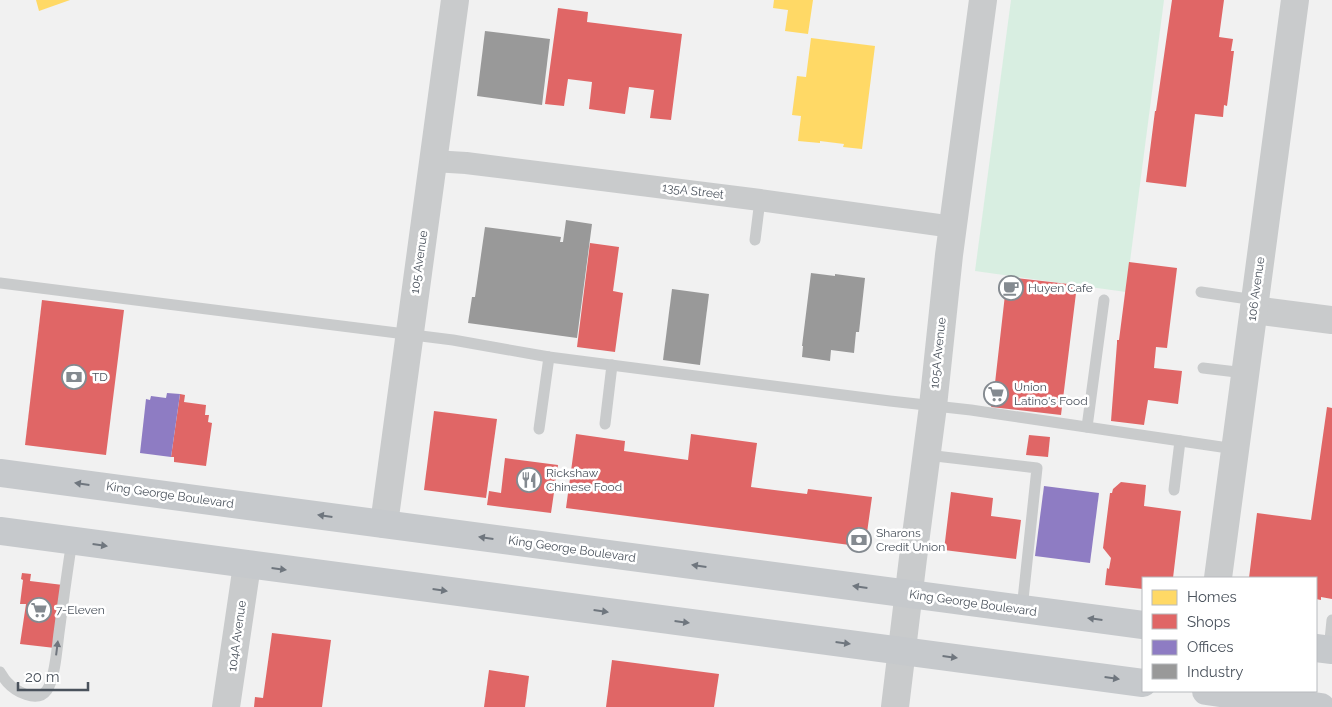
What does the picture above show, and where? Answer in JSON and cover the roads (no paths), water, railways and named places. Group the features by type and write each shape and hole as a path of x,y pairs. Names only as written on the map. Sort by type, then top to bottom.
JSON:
{"main road":[{"name":"King George Boulevard","path":"0,473 1142,625"},
{"path":"0,531 1142,682"},
{"path":"1213,692 1321,707"}],"street":[{"name":"105 Avenue","path":"384,524 455,0"},
{"name":"105A Avenue","path":"895,707 933,406 944,299 983,0"},
{"name":"106 Avenue","path":"1218,577 1295,0"},
{"name":"135A Street","path":"433,161 466,163 760,200 953,227"},
{"path":"1254,305 1332,320"},
{"name":"104A Avenue","path":"226,707 247,565"}],"lane":[{"path":"755,240 760,200"},
{"path":"0,283 453,340 549,357 933,406 1235,449"},
{"path":"1201,292 1254,305"},
{"path":"1087,428 1104,300"},
{"path":"539,429 549,357"},
{"path":"605,424 612,365"},
{"path":"1203,368 1245,373"},
{"path":"1174,490 1180,441"},
{"path":"926,455 1037,468 1022,609"},
{"path":"0,531 0,536"},
{"path":"0,672 6,681 17,690 29,695 38,696 46,691 51,682 56,661 72,541"},
{"path":"1326,649 1332,620"}],"place":[{"name":"Huyen Cafe","path":"1011,288"},
{"name":"TD","path":"74,377"},
{"name":"Union Latino's Food","path":"996,394"},
{"name":"Rickshaw Chinese Food","path":"529,480"},
{"name":"Sharons Credit Union","path":"859,540"},
{"name":"7-Eleven","path":"39,610"}]}
